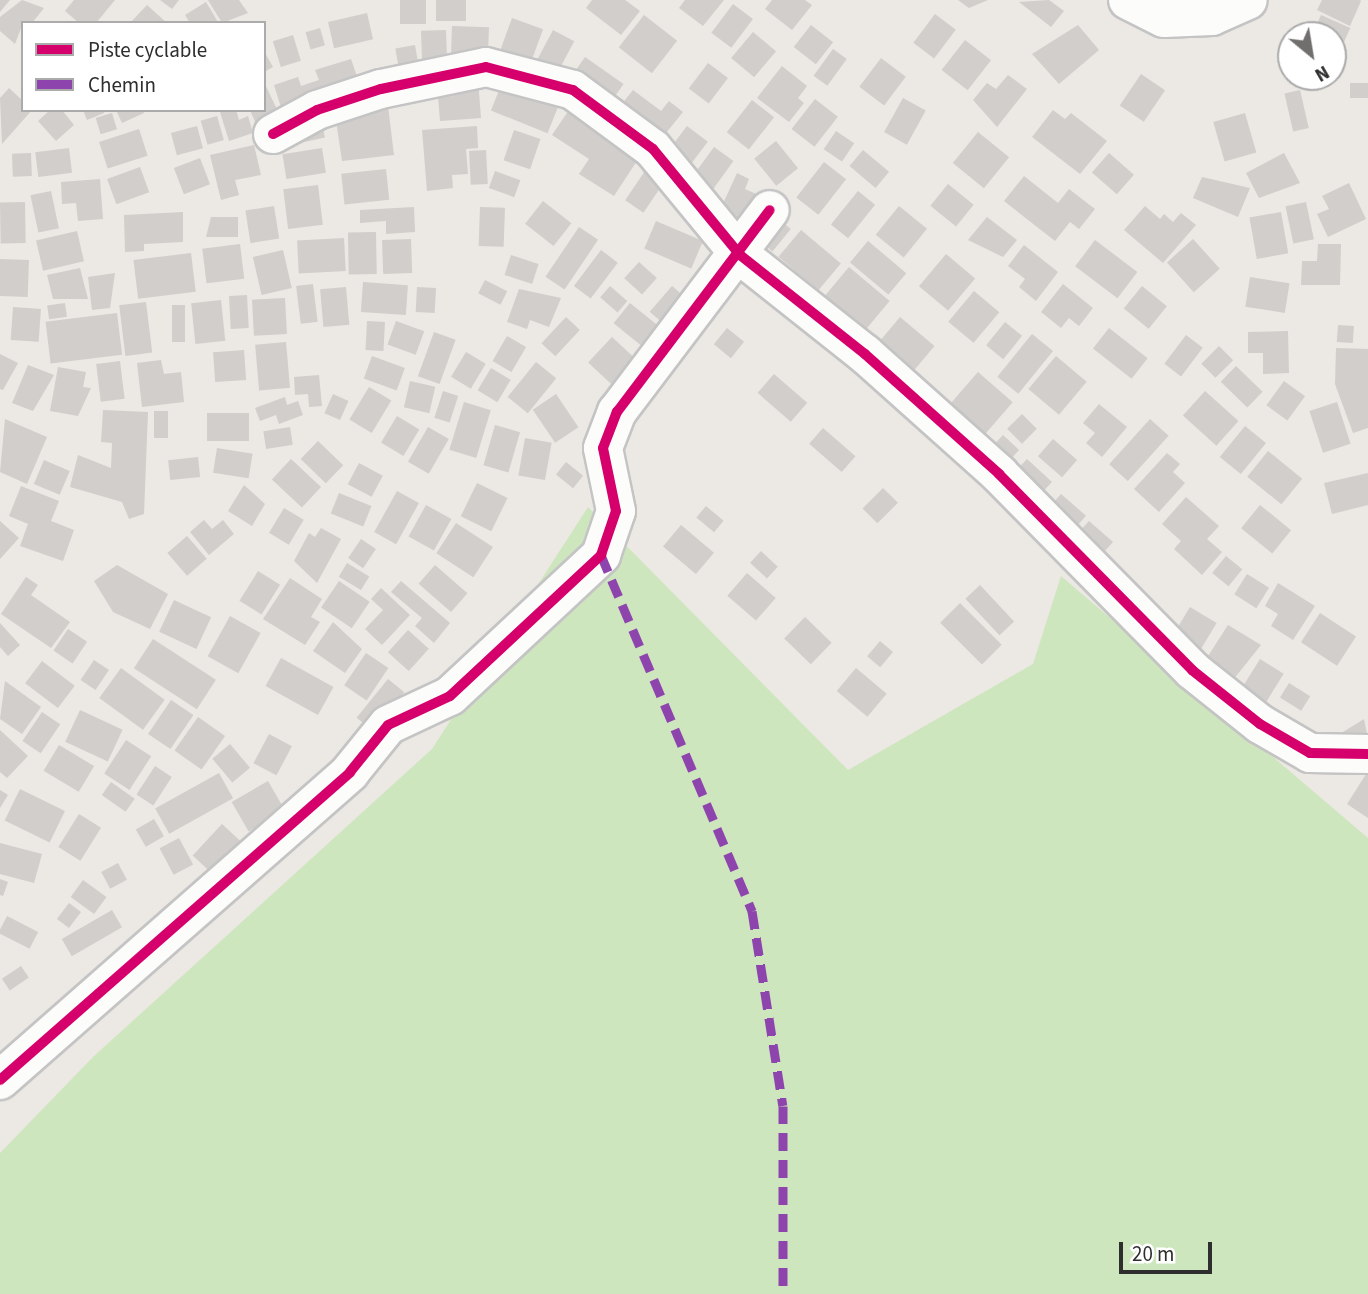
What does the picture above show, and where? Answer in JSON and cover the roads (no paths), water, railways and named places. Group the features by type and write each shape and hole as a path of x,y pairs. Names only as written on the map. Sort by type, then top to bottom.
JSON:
{"street":[{"path":"1128,0 1164,18 1212,16 1248,0"},
{"path":"273,134 317,110 381,89 486,67 573,90 653,149 740,255 865,354 999,474 1192,670 1260,724 1310,753 1368,754"},
{"path":"0,1080 350,772 388,725 450,696 601,555 616,511 603,448 617,412 740,255 770,209"}]}
